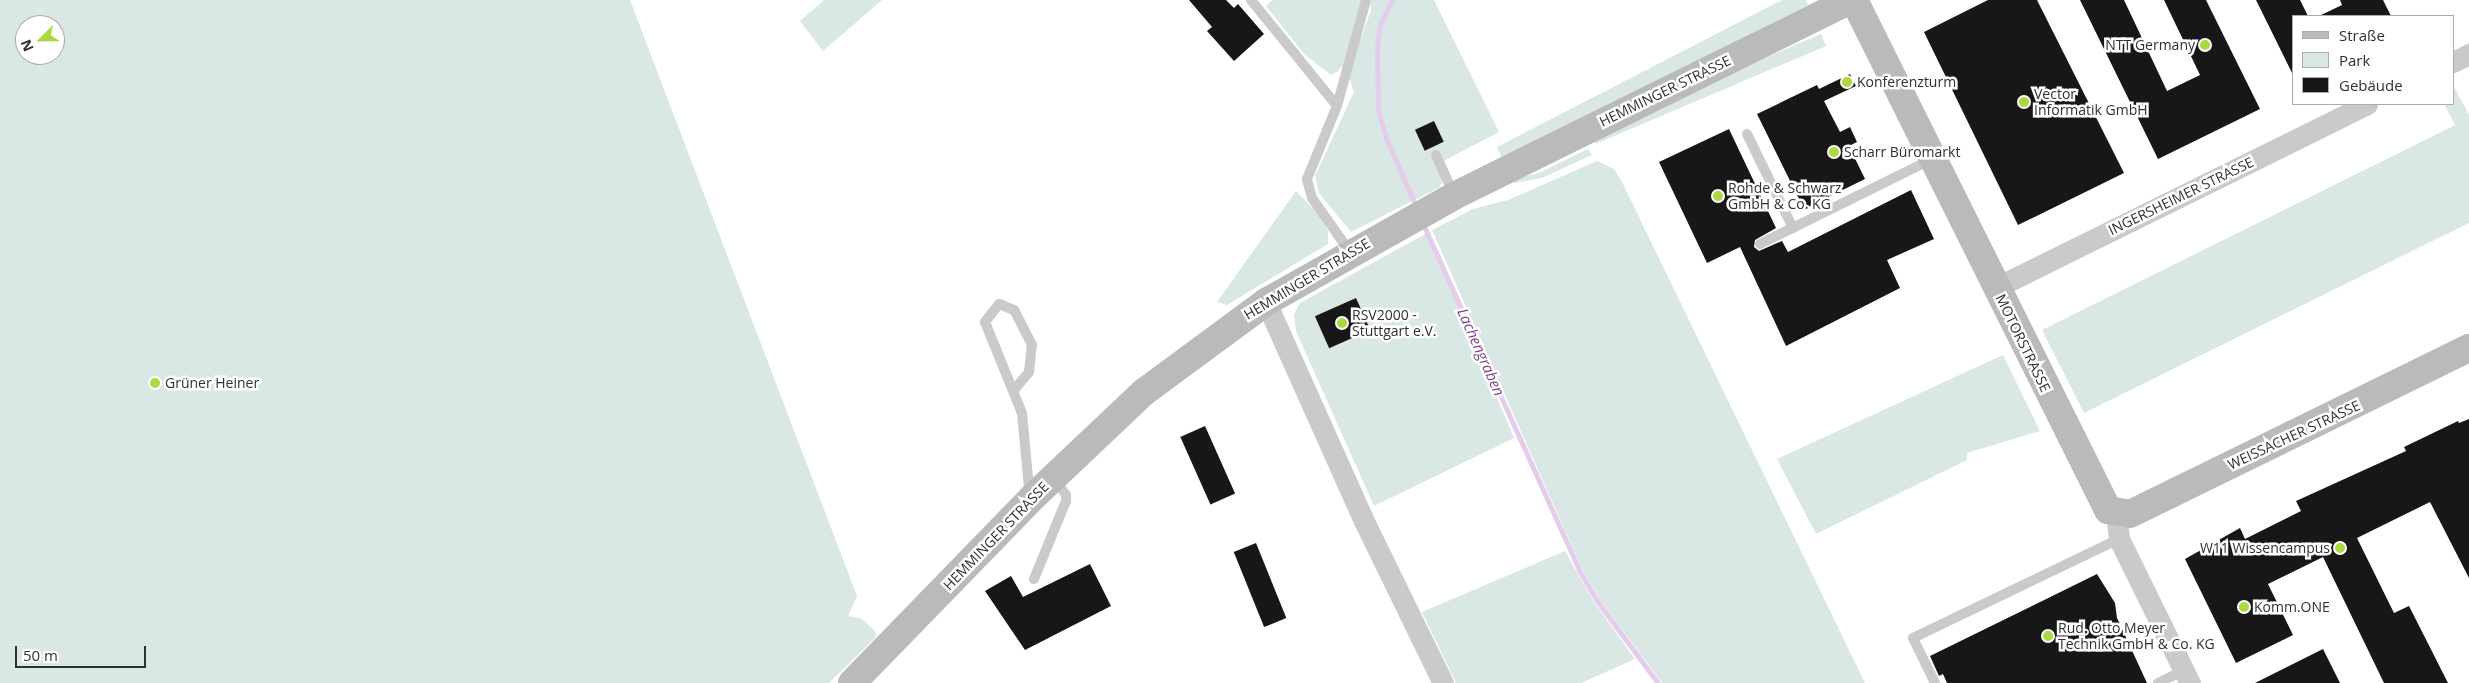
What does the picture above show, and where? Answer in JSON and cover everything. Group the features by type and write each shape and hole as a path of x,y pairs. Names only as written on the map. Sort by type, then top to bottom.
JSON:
{"main road":[{"name":"HEMMINGER STRASSE","path":"852,683 1044,486 1144,392 1266,302 1350,252 1447,200 1850,0"},
{"name":"MOTORSTRASSE","path":"1854,0 2098,495 2117,526"},
{"name":"WEISSACHER STRASSE","path":"2117,526 2130,514 2469,348"}],"street":[{"name":"INGERSHEIMER STRASSE","path":"1996,288 2365,105"},
{"path":"1266,302 1364,521 1444,683"},
{"name":"MOTORSTRASSE","path":"2117,526 2187,677"}],"lane":[{"path":"1251,0 1337,106"},
{"path":"1350,252 1312,198 1307,179 1337,106 1366,0"},
{"path":"1747,134 1793,228"},
{"path":"1436,155 1447,200"},
{"path":"1760,244 1932,159"},
{"path":"1014,390 1029,372 1032,345 1014,310 999,304 985,322 1022,413 1029,488 1044,486 1066,495 1066,501 1034,579"},
{"path":"1934,683 1913,638 2117,526"},
{"path":"2158,683 2187,677"}],"green space":[{"path":"0,0 630,0 857,596 848,616 862,619 875,631 876,637 829,683 0,683"},
{"path":"824,0 882,0 823,51 800,21"},
{"path":"1273,0 1361,0 1343,65 1338,71 1331,75 1305,55 1266,6"},
{"path":"1370,0 1434,0 1499,132 1438,164 1444,178 1440,187 1351,232 1319,193 1315,176 1354,92 1348,75 1371,10"},
{"path":"1782,0 1806,0 1808,5 1502,159 1497,147"},
{"path":"1821,34 1826,46 1596,144 1591,132"},
{"path":"2454,87 2469,115 2469,223 2084,413 2042,330 2455,125 2445,105 2454,105"},
{"path":"1588,149 1592,155 1542,178 1515,183 1514,179 1539,173"},
{"path":"1597,161 1614,169 1622,182 1865,683 1662,683 1599,599 1582,569 1432,230 1473,209 1508,200"},
{"path":"1296,191 1318,214 1328,231 1328,244 1227,305 1217,302"},
{"path":"1427,233 1514,438 1374,506 1296,331 1294,315 1300,303"},
{"path":"2003,355 2040,431 1967,453 1967,460 1816,534 1777,459"},
{"path":"1565,551 1594,602 1635,659 1581,683 1456,683 1422,612"}],"building":[{"path":"1189,0 1226,0 1234,8 1238,4 1264,34 1234,61 1207,31 1212,27"},
{"name":"Vector Informatik GmbH","path":"1988,0 2037,0 2124,173 2018,225 1924,32"},
{"path":"2080,0 2124,0 2167,91 2200,75 2164,0 2206,0 2260,109 2158,159"},
{"path":"2256,0 2300,0 2308,15 2292,15 2292,73"},
{"path":"2340,0 2383,0 2390,15 2321,15 2342,5"},
{"name":"Scharr Büromarkt","path":"1850,74 1856,86 1824,101 1840,132 1850,127 1857,142 1849,146 1865,179 1804,209 1757,114 1817,85 1819,89"},
{"path":"1434,121 1444,142 1425,151 1415,130"},
{"path":"1729,129 1776,228 1755,240 1754,247 1759,251 1782,241 1788,252 1911,190 1934,239 1887,260 1900,288 1786,346 1740,247 1707,263 1659,162"},
{"name":"RSV2000 - Stuttgart e.V.","path":"1356,298 1370,330 1329,348 1315,316"},
{"name":"W11 Wissencampus","path":"2469,419 2469,578 2430,502 2357,538 2394,613 2409,606 2448,683 2384,683 2323,557 2268,584 2293,635 2236,663 2185,559 2240,528 2245,539 2301,511 2296,501 2406,451 2404,447 2458,421 2459,423"},
{"path":"1205,426 1235,494 1210,505 1180,437"},
{"path":"1256,543 1286,618 1264,627 1234,552"},
{"path":"1090,564 1111,606 1025,650 985,591 1011,576 1023,597"},
{"name":"Rud. Otto Meyer Technik GmbH & Co. KG","path":"2097,574 2115,603 2117,618 2147,683 1947,683 1943,674 1939,676 1930,656"},
{"path":"2323,649 2340,683 2255,683"}],"waterway":[{"name":"Lachengraben","path":"1392,0 1380,25 1377,47 1378,110 1386,138 1417,209"},
{"name":"Lachengraben","path":"1423,224 1579,570 1597,601 1658,683"}],"place":[{"name":"NTT Germany","path":"2205,45"},
{"name":"Konferenzturm","path":"1847,82"},
{"name":"Vector Informatik GmbH","path":"2024,102"},
{"name":"Scharr Büromarkt","path":"1834,152"},
{"name":"Rohde & Schwarz GmbH & Co. KG","path":"1718,196"},
{"name":"RSV2000 - Stuttgart e.V.","path":"1342,323"},
{"name":"Grüner Heiner","path":"155,383"},
{"name":"W11 Wissencampus","path":"2340,548"},
{"name":"Komm.ONE","path":"2244,607"},
{"name":"Rud. Otto Meyer Technik GmbH & Co. KG","path":"2048,636"}]}
